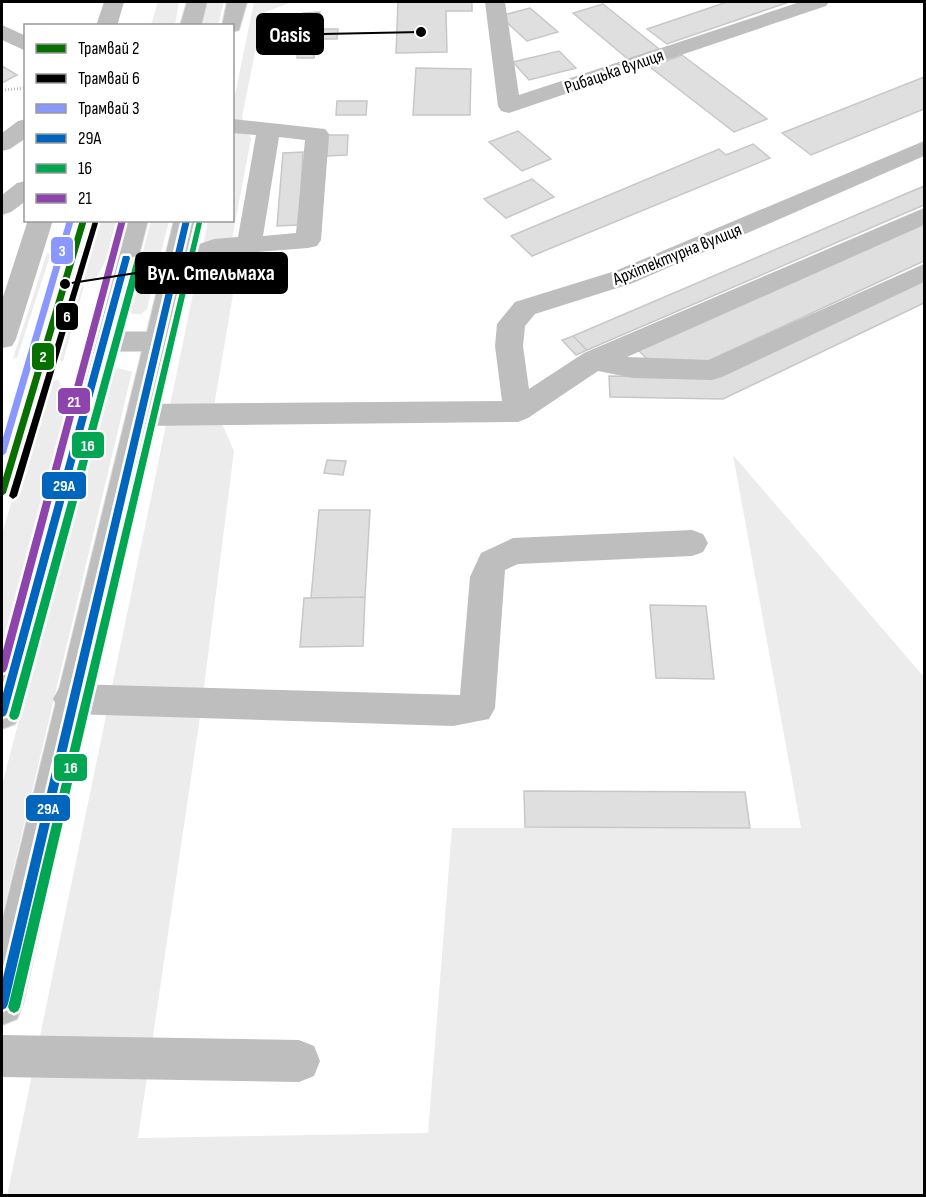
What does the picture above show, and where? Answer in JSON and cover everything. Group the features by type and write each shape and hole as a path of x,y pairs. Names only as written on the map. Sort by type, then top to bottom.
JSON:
{"main road":[{"path":"107,24 114,2"},
{"path":"191,24 197,2"},
{"path":"232,24 237,2"},
{"name":"Рибацька вулиця","path":"495,2 509,106 819,2"},
{"path":"2,31 24,44"},
{"path":"177,261 214,247 308,240 317,134 234,126"},
{"path":"2,144 24,128"},
{"path":"249,245 269,129"},
{"name":"Архітектурна вулиця","path":"518,411 509,346 512,324 525,308 624,277 924,148"},
{"path":"2,162 24,177"},
{"path":"2,207 24,190"},
{"path":"141,416 518,411 594,360 924,216"},
{"path":"2,339 40,222"},
{"path":"2,713 135,222"},
{"path":"2,1004 71,699 141,416 186,222"},
{"path":"594,360 633,368 712,370 924,272"},
{"path":"102,342 157,341"},
{"path":"71,699 453,711 477,708 486,577 492,562 513,551 692,543"},
{"path":"2,1056 298,1061"}],"path":[{"path":"2,90 24,88"}],"shaded area":[{"path":"158,2 179,2 175,24 151,24"},
{"path":"208,2 224,2 218,24 202,24"},
{"path":"254,2 292,2 263,13 242,117 251,139 229,255 238,265 214,406 234,451 202,703 138,1138 428,1133 452,828 801,828 733,455 924,677 924,1195 7,1196 208,222 234,222 234,99"},
{"path":"93,222 123,222 118,238 95,280 81,280 91,244 86,243"},
{"path":"151,222 169,222 147,309 141,314 132,314 128,308"},
{"path":"47,253 51,253 17,358 13,358"},
{"path":"80,286 84,286 63,361 58,361"},
{"path":"118,368 132,372 2,917 2,785 110,373"},
{"path":"47,380 59,380 67,408 2,648 2,534"}],"building":[{"path":"398,2 472,2 472,11 446,11 447,52 396,53"},
{"path":"727,2 789,2 667,44 647,29"},
{"path":"603,4 659,49 628,59 573,13"},
{"path":"530,8 558,32 527,41 500,16"},
{"path":"320,12 320,25 302,25 303,13"},
{"path":"321,29 338,29 337,39 321,39"},
{"path":"299,44 316,44 314,58 297,58"},
{"path":"559,51 576,68 529,80 513,62"},
{"path":"682,55 767,119 734,132 650,67"},
{"path":"2,66 17,75 2,83"},
{"path":"416,68 471,69 470,115 413,115"},
{"path":"924,77 924,109 811,155 782,133"},
{"path":"337,101 367,101 366,115 336,115"},
{"path":"518,131 551,159 522,171 489,142"},
{"path":"328,135 348,135 347,155 327,156"},
{"path":"753,144 770,158 532,256 511,236 719,149 726,155"},
{"path":"303,152 299,225 277,226 283,153"},
{"path":"532,179 554,197 506,218 484,199"},
{"path":"924,186 924,205 587,350 573,336"},
{"path":"924,222 924,261 706,362 648,360 637,349"},
{"path":"924,281 924,303 723,399 610,397 609,376 714,378"},
{"path":"573,336 587,350 576,355 562,340"},
{"path":"327,460 346,461 343,475 324,473"},
{"path":"319,510 370,510 365,597 311,598"},
{"path":"365,597 363,646 300,647 304,598"},
{"path":"650,605 706,606 714,679 656,678"},
{"path":"524,791 745,792 750,828 525,827"}],"tram line":[{"name":"3","path":"2,453 70,222"},
{"name":"2","path":"2,493 83,222"},
{"name":"6","path":"13,496 95,223"}],"transit line":[{"name":"21","path":"2,669 122,222"},
{"name":"29А","path":"2,1004 187,222"},
{"name":"16","path":"14,1007 199,223"},
{"name":"29А","path":"2,713 126,258"},
{"name":"16","path":"14,716 138,261"}],"place":[{"name":"Oasis","path":"421,32"},
{"name":"Вул. Стельмаха","path":"65,284"}]}
